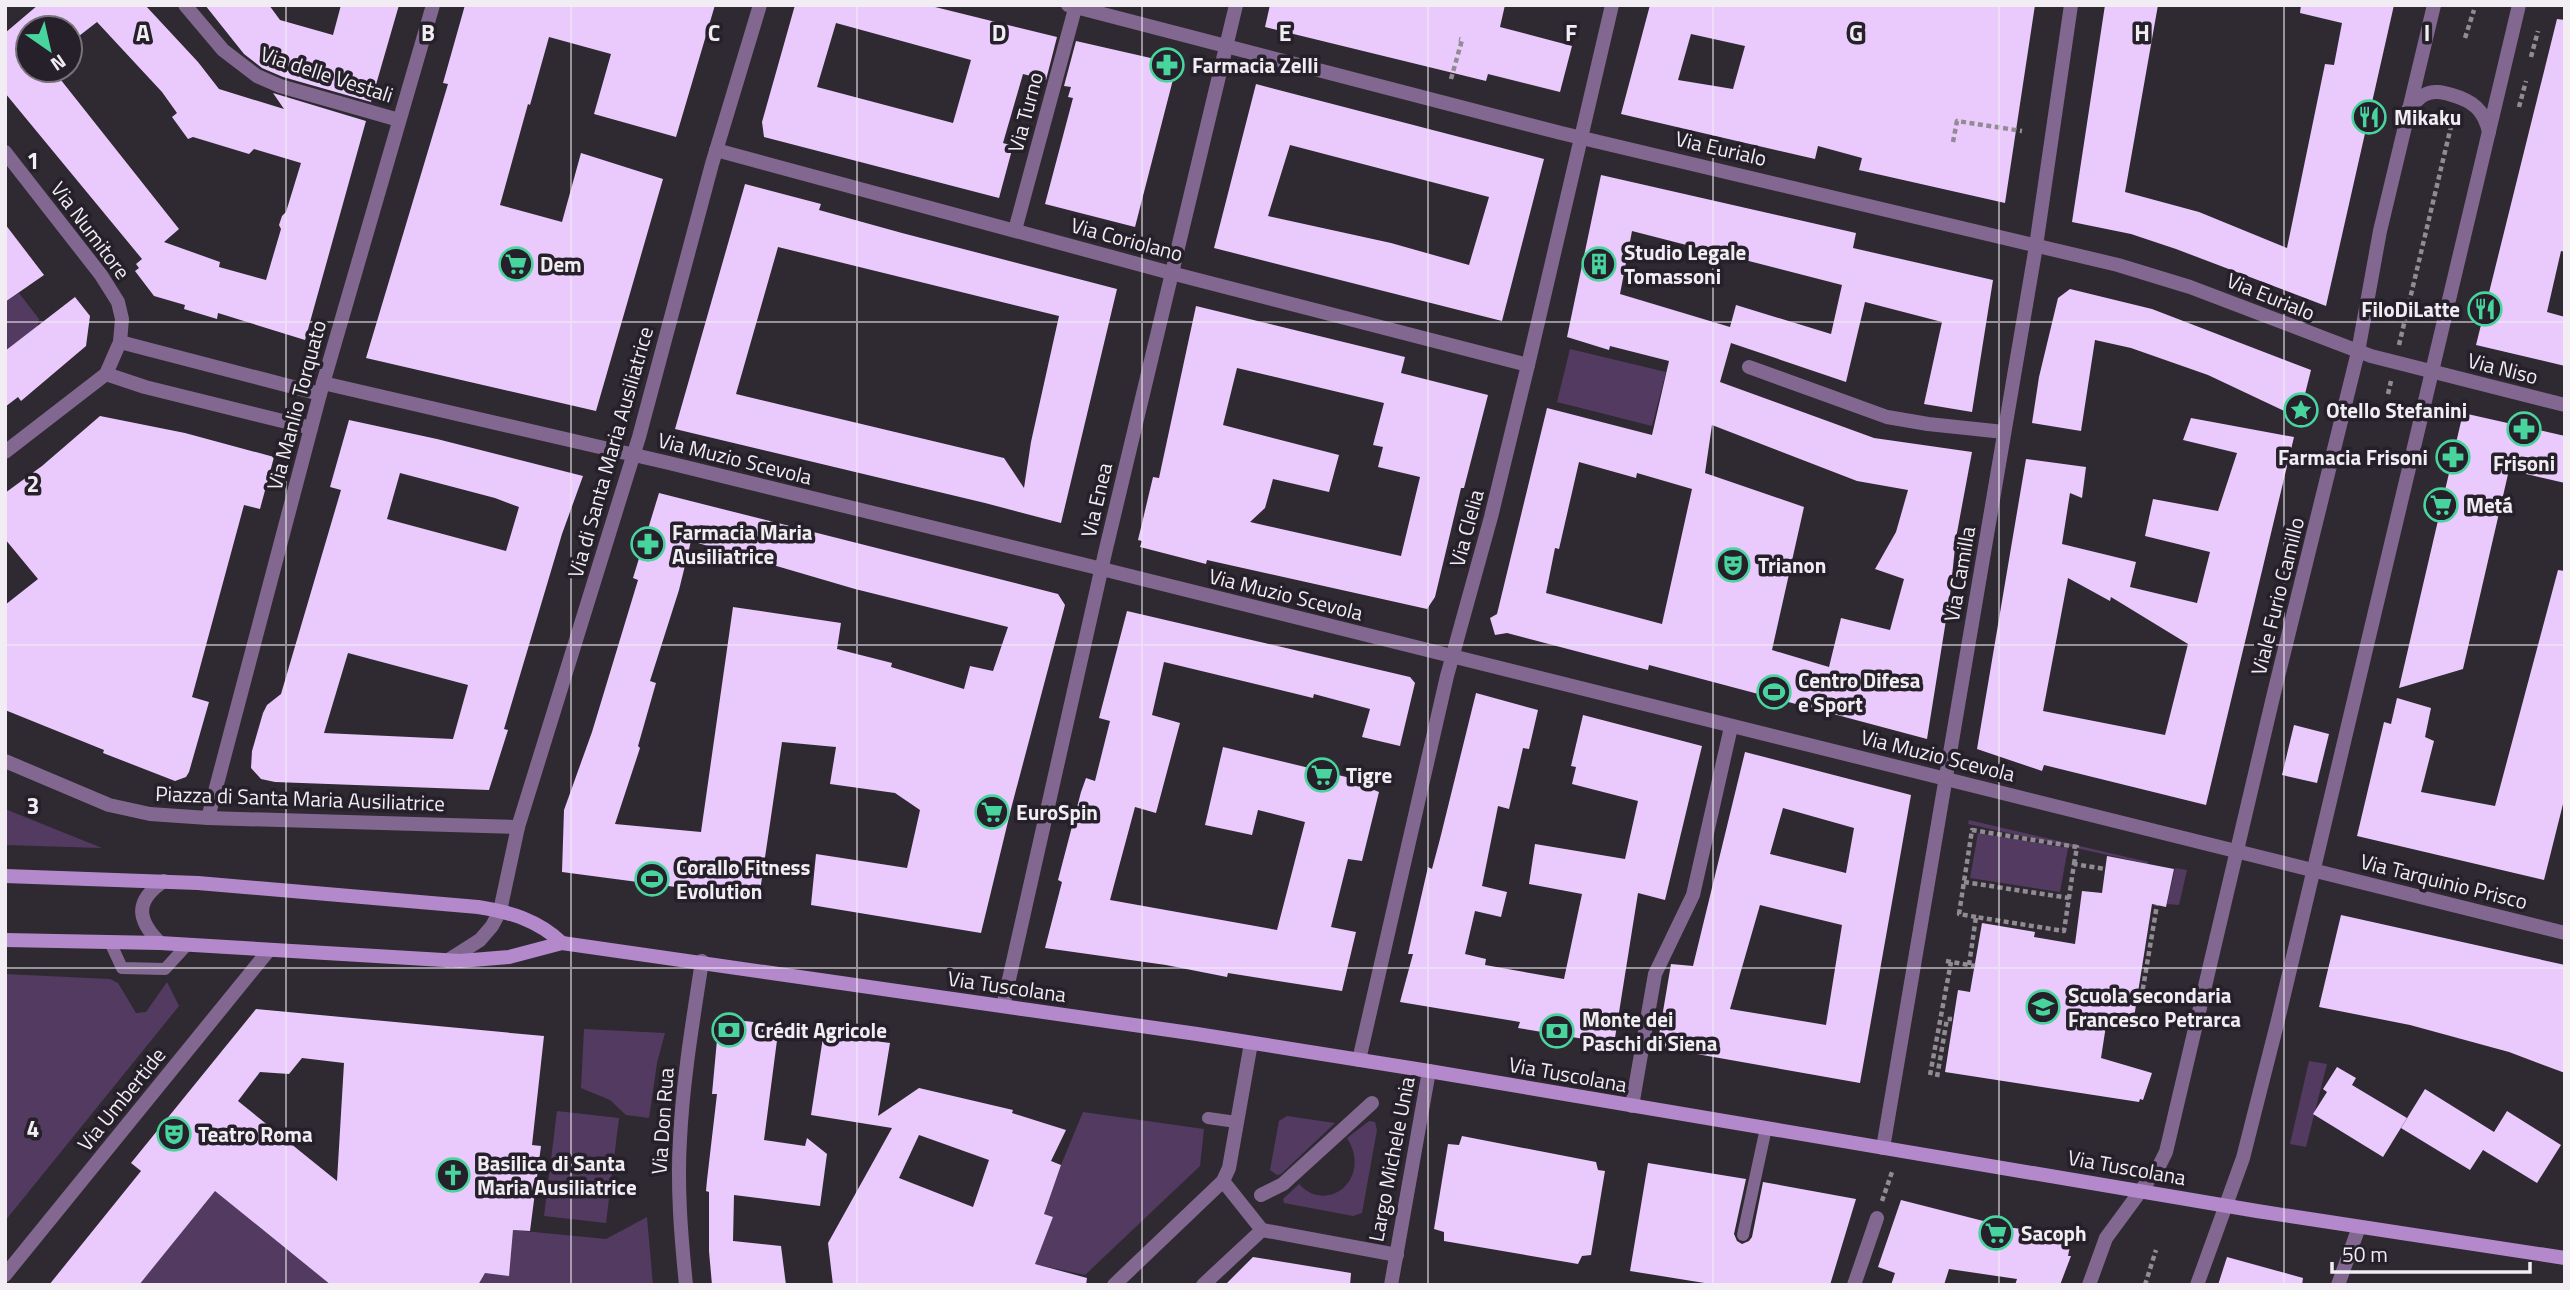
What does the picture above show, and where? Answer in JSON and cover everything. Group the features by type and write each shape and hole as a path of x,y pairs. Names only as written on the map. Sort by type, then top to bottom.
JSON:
{"main road":[{"path":"5,876 164,881 457,905 500,911"},
{"name":"Via Tuscolana","path":"500,911 534,922 562,943"},
{"path":"5,940 160,943 447,961"},
{"name":"Via Tuscolana","path":"447,961 498,959 562,943 702,961 1429,1071 2138,1192 2565,1258"}],"street":[{"name":"Via delle Vestali","path":"185,5 223,50 257,76 280,86 399,120"},
{"name":"Via Manlio Torquato","path":"208,818 321,388 433,5"},
{"name":"Via di Santa Maria Ausiliatrice","path":"500,911 518,827 634,455 716,150 760,5"},
{"name":"Via Enea","path":"1003,1006 1102,569 1236,5"},
{"name":"Via Clelia","path":"1359,1060 1452,657 1491,517 1612,5"},
{"name":"Via Camilla","path":"1883,1149 2036,246 2071,5"},
{"name":"Viale Furio Camillo","path":"2089,1285 2106,1238 2166,1152 2358,352 2379,231 2434,5"},
{"path":"2197,1285 2243,1158 2314,871 2519,5"},
{"name":"Via Eurialo","path":"1073,6 1582,137 2118,265 2172,281 2358,352"},
{"name":"Via Turno","path":"1014,230 1073,6"},
{"path":"2406,112 2423,96 2443,92 2475,105 2485,118 2489,134"},
{"name":"Via Coriolano","path":"716,150 1171,273 1528,365"},
{"name":"Via Numitore","path":"5,152 113,293 122,320 120,342"},
{"path":"5,452 106,374 120,342"},
{"name":"Via Muzio Scevola","path":"120,342 634,455 2237,852"},
{"path":"2358,352 2430,372"},
{"path":"1749,367 1887,417 2004,432"},
{"name":"Via Niso","path":"2430,372 2565,405"},
{"path":"106,374 135,385 311,428"},
{"path":"1632,1106 1655,974 1693,895 1731,727"},
{"name":"Piazza di Santa Maria Ausiliatrice","path":"5,761 109,805 150,814 518,827"},
{"path":"2237,852 2314,871"},
{"name":"Via Tarquinio Prisco","path":"2314,871 2565,933"},
{"path":"160,943 144,924 142,907 148,894 164,881"},
{"path":"447,961 480,940 500,911"},
{"name":"Via Umbertide","path":"5,1275 269,950"},
{"name":"Via Don Rua","path":"686,1285 681,1221 680,1141 689,1046 702,961"},
{"path":"1114,1285 1223,1181 1229,1168 1251,1043"},
{"name":"Largo Michele Unia","path":"1262,1230 1397,1255 1429,1071"},
{"path":"1261,1195 1283,1184 1372,1103"},
{"path":"1203,1285 1262,1230 1223,1181"},
{"path":"1854,1285 1877,1218"},
{"path":"2338,1285 2359,1227"},
{"path":"1391,1285 1397,1255"}],"lane":[{"path":"110,942 122,968 165,969 187,945"},
{"path":"1208,1118 1236,1122"},
{"path":"1743,1235 1766,1128"}],"path":[{"path":"2465,38 2474,10"},
{"path":"2531,57 2538,31"},
{"path":"1451,79 1462,40 1459,39"},
{"path":"2519,107 2526,81"},
{"path":"2406,112 2454,118 2489,134"},
{"path":"2388,394 2454,118"},
{"path":"1953,142 1957,121 2022,131"},
{"path":"1972,830 2077,846 2064,931 1959,914 1964,882 1972,830"},
{"path":"2074,864 2105,869"},
{"path":"1964,882 2069,898"},
{"path":"2138,994 2142,994 2157,905"},
{"path":"1930,1076 1948,962 1972,965 1976,917"},
{"path":"1937,1077 1947,1019 1952,1019"},
{"path":"1877,1218 1899,1150"},
{"path":"2145,1285 2156,1250"}],"shaded area":[{"path":"19,293 39,319 36,334 5,351 5,302"},
{"path":"1570,349 1666,372 1652,426 1557,402"},
{"path":"5,809 102,848 5,845"},
{"path":"1969,820 2148,862 2148,864 1968,824"},
{"path":"1978,833 2068,848 2060,892 1970,878"},
{"path":"2175,868 2187,870 2179,905 2167,904"},
{"path":"5,974 110,979 118,983 136,1013 146,1012 167,982 179,1006 5,1221"},
{"path":"584,1029 665,1033 657,1063 649,1118 626,1115 610,1100 581,1088"},
{"path":"2309,1061 2327,1064 2306,1147 2290,1144"},
{"path":"557,1111 619,1118 606,1223 544,1216"},
{"path":"1083,1112 1204,1129 1200,1166 1085,1275 1035,1264 1053,1217 1044,1214"},
{"path":"1287,1116 1335,1123 1277,1175 1270,1170 1279,1121"},
{"path":"1369,1121 1375,1122 1377,1130 1362,1213 1353,1216 1284,1203 1283,1199 1299,1184 1310,1193 1322,1196 1343,1188 1351,1179 1354,1167 1354,1153 1347,1138"},
{"path":"215,1190 331,1285 139,1285"},
{"path":"647,1217 653,1285 478,1285 482,1272 513,1230 606,1239"}],"building":[{"path":"38,5 145,5 219,89 284,109 273,93 366,121 305,340 218,313 217,319 184,309 185,305 154,296 135,271 139,268 136,264 142,259 5,93 5,33 14,25 14,84 64,84 179,229 164,242 220,262 219,267 266,280 281,229 279,225 286,212 301,163 254,149 249,154 193,137 188,139 172,117 177,113 162,92 97,22 84,32 84,14 27,14"},
{"path":"205,5 269,5 280,20 333,35 341,5 399,5 371,102 283,77 262,68 244,54"},
{"path":"465,5 715,5 676,137 594,114 611,54 549,37 530,105 528,104 500,205 562,222 581,153 663,179 596,411 366,358 448,84 443,83"},
{"path":"795,5 927,5 1057,37 1046,80 1023,74 1003,143 1013,146 999,198 764,137 762,122","holes":["836,23 971,60 953,123 817,87"]},
{"path":"1270,5 1505,5 1500,27 1572,46 1560,92 1488,74 1486,81 1265,27"},
{"path":"1650,5 2035,5 2005,203 1859,170 1862,158 1818,146 1815,159 1621,114","holes":["1691,34 1745,46 1733,89 1678,80"]},
{"path":"2105,5 2158,5 2125,192 2199,212 2287,248 2325,64 2334,65 2342,23 2300,13 2301,5 2394,5 2326,306 2131,234 2072,222"},
{"path":"2557,19 2565,20 2565,252 2561,251 2547,312 2565,317 2565,366 2476,345"},
{"path":"1076,41 1177,64 1135,227 1045,204 1073,98 1068,97 1071,87 1064,86"},
{"path":"1256,84 1544,159 1502,321 1214,248","holes":["1290,145 1489,197 1469,265 1391,243 1268,216"]},
{"path":"1601,175 1856,233 1853,248 1993,280 1972,412 1924,404 1942,322 1865,302 1846,382 1731,343 1720,382 1874,438 1972,452 1956,538 1950,595 1927,739 1649,665 1648,670 1507,633 1495,635 1490,618 1497,614 1547,408 1652,435 1669,361 1610,346 1609,350 1567,337","holes":["1632,231 1842,285 1831,334 1736,305 1730,327 1620,294","1712,425 1857,481 1908,490 1896,532 1875,569 1904,579 1890,630 1841,618 1829,667 1772,650 1804,507 1705,473","1579,462 1636,478 1637,473 1692,489 1662,624 1546,593 1555,548 1559,549"]},
{"path":"745,184 821,204 819,210 1117,289 1061,523 675,429","holes":["778,247 1059,316 1031,442 1024,488 1004,458 736,394"]},
{"path":"5,224 44,275 5,302"},
{"path":"2070,289 2152,309 2311,370 2299,418 2208,375 2131,348 2095,340 2081,431 2032,423 2039,377 2058,298"},
{"path":"75,297 90,316 86,346 21,401 18,397 5,407 5,351"},
{"path":"1196,306 1405,357 1401,373 1488,395 1464,488 1461,488 1435,597 1427,609 1207,560 1206,564 1140,547 1142,541 1138,540 1153,477 1159,478","holes":["1237,368 1384,403 1373,445 1383,447 1378,467 1420,477 1401,556 1250,522 1265,508 1273,479 1329,492 1339,455 1223,425"]},
{"path":"2463,413 2565,436 2565,483 2509,470 2463,669 2399,688"},
{"path":"100,416 185,433 274,457 260,509 244,505 192,697 209,702 189,772 186,777 175,781 5,710 5,605 38,579 5,539 5,493 42,466"},
{"path":"2191,418 2294,437 2206,805 2044,765 2042,771 1977,749 2026,459 2086,467 2082,498 2070,493 2062,544 2136,562 2130,587 2197,603 2210,552 2145,536 2153,499 2218,511 2237,453 2183,440","holes":["2068,578 2110,601 2111,597 2188,644 2165,735 2043,711"]},
{"path":"349,420 583,476 562,534 504,729 508,730 489,790 275,782 261,779 251,768 252,751 263,713 267,705 281,694 341,490 330,487","holes":["400,473 519,507 506,551 387,519","348,653 468,685 453,739 324,733"]},
{"path":"659,493 1058,594 1065,605 981,933 811,905 816,854 907,868 920,810 895,793 830,784 836,747 782,742 759,898 562,872 564,810 592,732 638,580 633,578","holes":["691,541 855,589 1008,627 993,671 970,666 964,689 891,667 892,663 837,649 841,623 733,607 701,832 615,824 640,748 638,746 656,683 650,681 679,590"]},
{"path":"2558,570 2565,571 2565,796 2544,880 2357,836 2384,722 2391,724 2397,698 2431,708 2425,737 2434,741 2421,792 2495,806"},
{"path":"1127,611 1410,677 1415,683 1400,746 1362,737 1370,709 1314,694 1313,698 1164,662 1152,715 1180,723 1156,813 1135,807 1110,900 1277,930 1305,822 1258,810 1252,835 1205,825 1223,747 1375,784 1374,790 1379,792 1362,861 1348,859 1331,927 1356,932 1342,991 1228,973 1227,977 1166,965 1045,948 1062,882 1058,880 1081,792 1086,778 1095,781 1110,721 1099,718"},
{"path":"1476,693 1538,710 1529,749 1523,748 1509,809 1498,806 1482,886 1507,892 1501,917 1475,911 1465,954 1486,959 1485,965 1564,979 1582,894 1529,884 1535,844 1625,859 1638,801 1572,784 1576,767 1571,766 1583,715 1702,746 1665,900 1638,893 1614,1044 1518,1028 1520,1022 1400,1002 1413,954 1408,954 1428,867 1432,869"},
{"path":"2294,725 2329,734 2317,783 2282,775"},
{"path":"1745,752 1911,795 1860,1083 1657,1047 1671,964 1693,966","holes":["1783,808 1854,828 1846,873 1770,854","1760,905 1842,925 1826,1025 1730,1009"]},
{"path":"2107,856 2174,869 2166,907 2152,904 2133,1024 2107,1019 2101,1058 2152,1073 2143,1100 2140,1099 2139,1102 1945,1072 1958,990 1970,992 1982,923 2035,932 2034,937 2075,944 2082,891 2102,893"},
{"path":"2341,915 2565,965 2565,1073 2509,1052 2410,1025 2319,1007"},
{"path":"256,1009 544,1036 532,1145 541,1146 530,1231 513,1230 509,1276 485,1273 478,1285 331,1285 215,1191 139,1285 49,1285 141,1171 131,1163","holes":["302,1058 344,1063 337,1181 238,1101 260,1072 289,1074"]},
{"path":"719,1018 779,1025 764,1140 805,1146 807,1138 827,1154 820,1206 734,1195 733,1241 781,1246 786,1285 712,1285 709,1192 706,1191 717,1094 712,1094"},
{"path":"824,1031 876,1038 875,1041 890,1043 878,1116 919,1088 1013,1110 1012,1113 1066,1130 1051,1161 1061,1165 1044,1214 1053,1217 1035,1264 1087,1278 1086,1285 833,1285 828,1243 892,1128 811,1115","holes":["919,1135 989,1160 973,1207 899,1178"]},
{"path":"2337,1067 2356,1078 2352,1085 2407,1118 2383,1157 2313,1114 2327,1092 2323,1089"},
{"path":"2425,1089 2494,1132 2507,1111 2561,1145 2537,1183 2483,1150 2470,1170 2401,1128"},
{"path":"1462,1136 1596,1162 1598,1170 1605,1171 1591,1255 1582,1256 1578,1264 1444,1241 1444,1232 1434,1229 1448,1144 1459,1145"},
{"path":"1648,1163 1746,1179 1734,1234 1742,1244 1752,1237 1763,1182 1856,1199 1830,1285 1717,1285 1630,1271"},
{"path":"1901,1200 2007,1227 2072,1236 2068,1256 2071,1256 2060,1285 2015,1285 2017,1279 1949,1269 1944,1285 1891,1285 1895,1273 1878,1267"},
{"path":"1253,1257 1351,1273 1350,1285 1225,1285"},
{"path":"2227,1257 2303,1278 2302,1285 2218,1285"}],"place":[{"name":"Farmacia Zelli","path":"1167,65"},
{"name":"Mikaku","path":"2369,117"},
{"name":"Dem","path":"516,264"},
{"name":"Studio Legale Tomassoni","path":"1599,264"},
{"name":"FiloDiLatte","path":"2485,309"},
{"name":"Otello Stefanini","path":"2301,410"},
{"name":"Frisoni","path":"2524,429"},
{"name":"Farmacia Frisoni","path":"2453,457"},
{"name":"Metá","path":"2441,505"},
{"name":"Farmacia Maria Ausiliatrice","path":"648,544"},
{"name":"Trianon","path":"1733,565"},
{"name":"Centro Difesa e Sport","path":"1774,692"},
{"name":"Tigre","path":"1322,775"},
{"name":"EuroSpin","path":"992,812"},
{"name":"Corallo Fitness Evolution","path":"652,879"},
{"name":"Scuola secondaria Francesco Petrarca","path":"2043,1007"},
{"name":"Crédit Agricole","path":"729,1030"},
{"name":"Monte dei Paschi di Siena","path":"1557,1031"},
{"name":"Teatro Roma","path":"174,1134"},
{"name":"Basilica di Santa Maria Ausiliatrice","path":"453,1175"},
{"name":"Sacoph","path":"1996,1233"}]}
